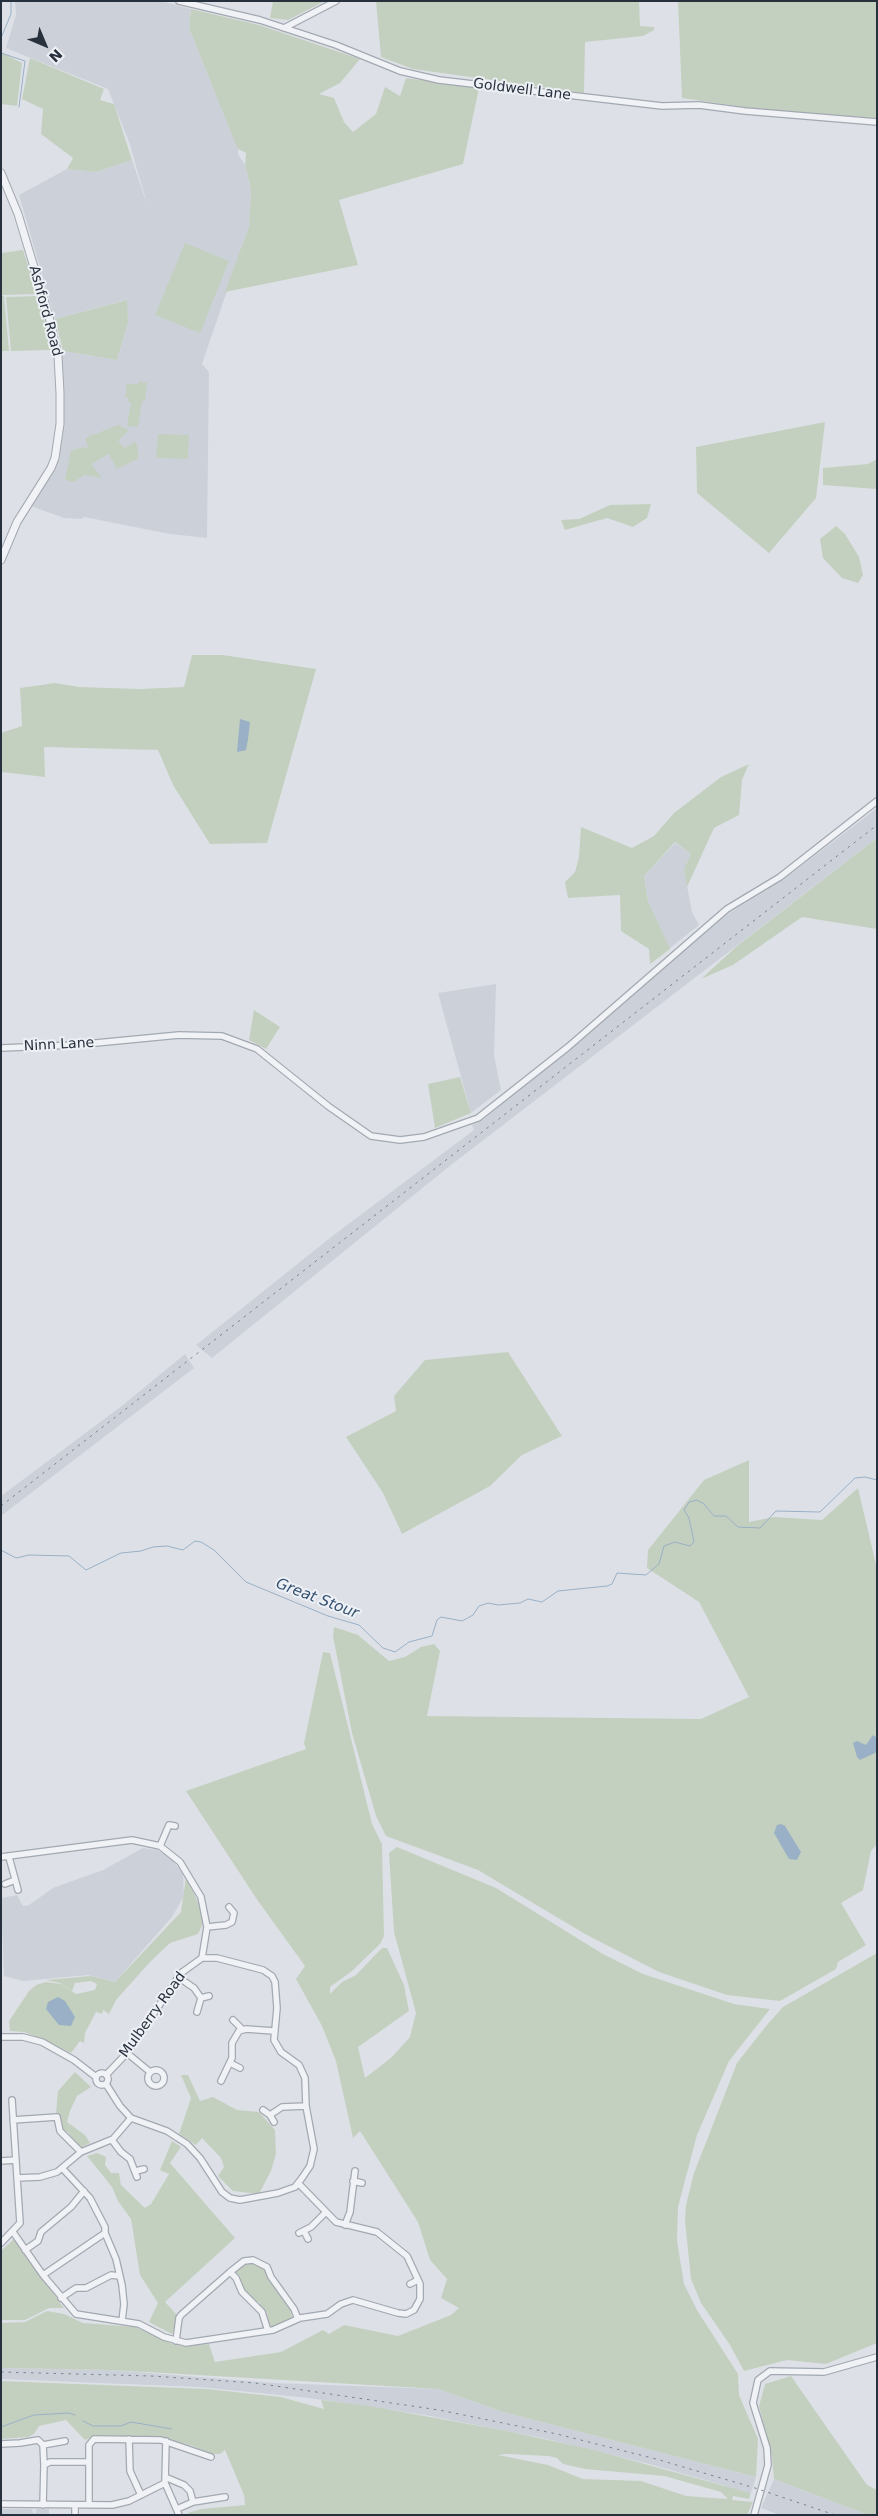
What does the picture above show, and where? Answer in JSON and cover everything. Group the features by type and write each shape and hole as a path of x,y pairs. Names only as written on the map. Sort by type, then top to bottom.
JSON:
{"street":[{"name":"Goldwell Lane","path":"179,1 260,20 336,44 400,71 439,80 662,106 699,105 745,112 877,122"},
{"path":"284,28 336,1"},
{"name":"Ashford Road","path":"1,173 18,214 49,317 58,356 60,424 51,468 16,522 1,560"},
{"name":"Ninn Lane","path":"1,1048 179,1035 222,1036 240,1041 257,1049 328,1106 371,1136 400,1140 424,1137 460,1126 478,1118 568,1047 727,909 780,877 877,801"},
{"path":"160,1846 170,1824"},
{"path":"1,1857 132,1840 160,1846 180,1862 197,1887 201,1897 207,1927 202,1958 216,1958 268,1972 275,1982 277,1990 274,2031 278,2048 303,2070 305,2078 306,2106 314,2150 310,2166 295,2187 278,2194 240,2200 234,2199 222,2192 200,2158 187,2144 167,2131 132,2118 120,2106 106,2084"},
{"path":"9,1857 18,1890"},
{"path":"5,1884 15,1880"},
{"path":"207,1927 229,1924 237,1912 229,1907"},
{"name":"Mulberry Road","path":"106,2075 127,2053 178,1977 202,1958"},
{"path":"178,1977 194,1988 201,1998"},
{"path":"201,1998 209,1996"},
{"path":"197,2012 201,1998"},
{"path":"233,2020 242,2029 274,2031"},
{"path":"221,2080 224,2071 230,2063 232,2043 242,2029"},
{"path":"1,2037 23,2037 42,2042 74,2060 96,2077 99,2085 106,2084"},
{"path":"127,2053 150,2072"},
{"path":"230,2063 240,2068"},
{"path":"96,2077 101,2074 106,2075 108,2078 106,2084"},
{"path":"1,2242 20,2223 12,2100"},
{"path":"270,2115 282,2107 306,2106"},
{"path":"263,2110 270,2115 274,2122"},
{"path":"13,2120 57,2117 60,2131 81,2152"},
{"path":"17,2178 45,2176 63,2169 81,2152 112,2140 132,2118"},
{"path":"112,2140 121,2152 130,2159 136,2174 144,2169"},
{"path":"1,2160 16,2160"},
{"path":"63,2169 94,2203 105,2227 104,2233 114,2253 119,2276 124,2304 122,2321"},
{"path":"345,2225 350,2212 355,2171"},
{"path":"353,2181 362,2183"},
{"path":"13,2232 71,2311 79,2316 139,2324 176,2340 190,2343 268,2331 287,2326 298,2318 327,2314 341,2304 353,2300 406,2314 418,2304 419,2282 410,2260 387,2238 369,2229 336,2222 298,2183"},
{"path":"26,2250 38,2241 41,2232 71,2206 84,2191"},
{"path":"308,2239 302,2232 326,2212"},
{"path":"43,2275 104,2233"},
{"path":"176,2340 179,2318 230,2272 248,2259 267,2266 271,2277 294,2308 298,2318"},
{"path":"230,2272 237,2280 242,2292 262,2312 268,2331"},
{"path":"61,2298 76,2288 86,2288 111,2275 119,2276"},
{"path":"410,2284 419,2282"},
{"path":"754,2515 768,2466 767,2448 752,2403 758,2380 770,2371 824,2372 877,2357"},
{"path":"89,2505 89,2444 94,2439 166,2441 211,2457"},
{"path":"1,2444 36,2440 43,2445 65,2441"},
{"path":"129,2440 130,2471 141,2495"},
{"path":"166,2441 165,2480 178,2512 193,2502 226,2496"},
{"path":"42,2505 43,2445"},
{"path":"44,2465 50,2462 89,2462"},
{"path":"1,2504 115,2505 141,2495 165,2480 184,2484 190,2491 193,2502"},
{"path":"75,2505 75,2515"}],"shaded area":[{"path":"15,1 161,1 191,9 189,28 238,149 238,154 245,165 251,190 249,227 202,364 209,372 207,538 170,534 84,517 81,519 64,518 31,506 53,469 63,404 61,354 63,351 117,360 128,323 126,300 55,319 19,195 67,169 96,172 132,160 148,207 129,142 108,89 6,48 16,15"},
{"path":"877,808 877,838 451,1165 212,1358 196,1345 335,1234 474,1130 472,1125 484,1119 726,915 783,880"},
{"path":"675,843 691,854 684,870 692,912 699,925 669,949 648,901 644,876"},
{"path":"496,984 494,1055 501,1090 471,1113 438,993"},
{"path":"185,1354 194,1368 1,1516 1,1496 123,1405"},
{"path":"143,1848 157,1850 170,1857 183,1874 184,1896 172,1917 115,1982 88,1975 23,1981 4,1976 1,1898 17,1895 23,1906 29,1905 53,1888 103,1870"},
{"path":"1,2368 111,2370 275,2383 438,2389 503,2412 756,2477 749,2499 726,2486 653,2465 542,2438 425,2415 309,2398 199,2387 1,2379"},
{"path":"774,2479 868,2515 780,2515 761,2508"},
{"path":"1,2509 32,2509 33,2513 36,2513 36,2509 49,2509 49,2515 1,2515"}],"green space":[{"path":"273,1 325,1 288,20 270,18"},
{"path":"376,1 639,1 640,26 654,27 654,30 643,36 585,42 584,93 413,69 381,57"},
{"path":"678,1 877,1 877,118 772,111 682,98"},
{"path":"191,9 259,25 360,59 340,83 319,94 334,98 344,122 353,132 376,114 385,87 400,96 406,78 479,88 463,164 339,200 358,265 225,292 249,227 251,190 245,165 246,153 238,149 236,145 189,28"},
{"path":"1,52 22,63 17,106 1,104"},
{"path":"30,58 104,89 100,100 114,104 132,160 96,172 67,169 73,158 41,134 43,109 22,99"},
{"path":"185,243 229,261 200,333 155,315"},
{"path":"23,250 37,294 1,295 1,253"},
{"path":"1,296 4,296 9,351 1,351"},
{"path":"38,296 52,350 11,351 6,297"},
{"path":"127,300 128,323 117,360 63,351 55,319"},
{"path":"138,382 147,383 145,401 142,401 138,427 127,426 131,402 128,402 129,397 125,397 127,383 138,385"},
{"path":"825,422 816,498 769,553 697,493 696,447"},
{"path":"118,425 129,430 118,440 124,448 136,441 139,458 117,469 109,454 91,464 102,478 84,475 74,482 65,480 71,450 88,447 85,438"},
{"path":"158,434 189,435 188,459 156,458"},
{"path":"877,459 877,489 823,485 823,468 868,464"},
{"path":"651,504 647,518 633,527 607,518 565,530 561,520 579,519 610,505"},
{"path":"836,526 845,534 859,557 863,575 858,583 842,578 823,558 820,539"},
{"path":"192,655 223,655 316,669 267,843 210,844 173,785 158,750 44,747 45,777 1,772 1,733 22,726 20,688 55,683 79,687 140,689 184,687"},
{"path":"749,764 742,780 739,815 714,828 687,887 684,869 691,854 675,842 644,876 648,901 670,949 650,964 649,949 621,931 620,895 568,898 565,882 575,872 579,857 581,827 632,848 654,836 674,813 721,777"},
{"path":"877,838 877,929 802,917 733,965 701,979 737,946"},
{"path":"254,1010 280,1027 266,1049 249,1040"},
{"path":"460,1077 471,1113 435,1128 428,1084"},
{"path":"508,1352 562,1436 522,1455 490,1486 402,1534 383,1493 346,1437 396,1411 394,1396 425,1360"},
{"path":"749,1460 749,1522 774,1517 822,1520 858,1488 877,1569 877,1844 871,1851 863,1890 841,1903 866,1945 838,1962 836,1969 780,2001 727,1995 659,1972 585,1934 478,1870 386,1836 376,1816 352,1733 333,1636 334,1627 358,1635 389,1661 405,1657 421,1647 434,1644 440,1651 427,1716 701,1719 749,1697 699,1602 647,1568 648,1550 704,1480"},
{"path":"323,1652 330,1653 372,1824 382,1844 384,1936 380,1944 352,1971 330,1987 330,1994 342,1982 356,1975 382,1948 387,1948 404,1985 409,2011 358,2047 365,2078 392,2057 410,2037 416,2013 394,1932 389,1853 397,1847 496,1888 603,1954 643,1974 734,2004 770,2009 729,2061 697,2135 678,2207 677,2241 684,2284 697,2310 738,2374 739,2395 758,2439 756,2477 503,2412 438,2389 111,2370 1,2368 1,2323 25,2322 47,2311 64,2314 83,2323 135,2327 175,2345 209,2344 215,2362 281,2352 323,2330 329,2334 344,2325 398,2336 451,2315 459,2308 441,2298 447,2279 430,2260 418,2222 360,2131 353,2138 336,2061 322,2026 296,1979 305,1966 258,1901 186,1791 306,1749 304,1743"},
{"path":"186,1877 201,1909 203,1923 198,1934 170,1943 116,2000 109,2014 103,2010 102,2014 96,2012 85,2033 84,2043 80,2041 71,2053 24,2032 10,2031 9,2021 29,1991 36,1985 46,1982 61,1984 76,1994 95,1990 97,1984 91,1981 75,1983 72,1991 60,1983 46,1980 91,1976 115,1982 181,1912"},
{"path":"877,1953 877,2343 826,2364 787,2360 744,2371 730,2345 701,2303 691,2279 685,2221 686,2205 694,2173 737,2063 766,2026 783,2007"},
{"path":"75,2072 91,2087 77,2096 67,2122 85,2135 90,2143 80,2148 68,2132 62,2130 56,2114 58,2091"},
{"path":"181,2075 188,2075 200,2101 213,2097 237,2110 259,2112 275,2130 276,2154 271,2171 259,2194 233,2191 218,2176 224,2167 221,2158 202,2138 196,2145 179,2134 191,2098"},
{"path":"172,2141 181,2147 170,2163 235,2238 165,2302 178,2316 172,2334 149,2322 158,2303 140,2275 131,2219 118,2201 112,2187 87,2156 97,2153 106,2157 105,2165 111,2173 119,2173 121,2185 145,2208 151,2204 169,2174 160,2170"},
{"path":"14,2239 64,2308 49,2308 25,2320 1,2320 1,2251"},
{"path":"251,2262 265,2269 268,2279 289,2306 292,2317 290,2322 274,2328 270,2327 267,2312 259,2306 260,2303 249,2297 250,2295 242,2288 240,2276 234,2272 243,2263"},
{"path":"791,2376 867,2485 877,2490 877,2515 868,2515 774,2479 772,2457 759,2406 765,2384"},
{"path":"1,2381 207,2389 281,2397 324,2409 321,2400 369,2406 502,2430 594,2450 750,2493 749,2499 733,2496 732,2500 753,2502 747,2515 188,2515 188,2513 201,2509 245,2505 244,2495 225,2450 220,2454 211,2454 193,2446 155,2436 102,2437 97,2435 85,2440 66,2420 39,2426 34,2434 28,2437 2,2439","holes":["498,2455 549,2456 557,2458 563,2464 585,2469 664,2476 721,2492 728,2499 686,2496 641,2481 583,2479 548,2465"]}],"water":[{"path":"240,719 250,722 246,750 237,752"},
{"path":"873,1735 877,1738 877,1752 860,1760 857,1757 853,1743 857,1741 866,1745"},
{"path":"777,1825 785,1826 801,1852 797,1860 789,1859 774,1833"},
{"path":"58,1997 65,2001 75,2017 71,2026 59,2025 46,2009 48,2002"}],"waterway":[{"path":"1,38 11,14 11,1"},
{"path":"1,53 25,61 19,107"},
{"name":"Great Stour","path":"1,1550 16,1558 29,1555 69,1556 86,1570 121,1553 167,1546 183,1550 195,1541 201,1542 214,1550 246,1582 328,1616 359,1625 383,1648 395,1652 409,1642 432,1636 437,1620 441,1617 462,1621 473,1615 479,1606 488,1603 498,1605 520,1603 528,1599 542,1602 558,1591 607,1586 612,1584 617,1573 646,1575 659,1564 664,1546 675,1542 690,1546 694,1542 689,1518 684,1510 689,1502 697,1500 704,1504 714,1516 726,1516 738,1527 760,1528 776,1511 820,1512 855,1478 865,1477 877,1480"},
{"path":"1,2427 34,2415 69,2413 75,2415"},
{"path":"83,2421 93,2426 121,2426 131,2422 172,2429"}],"railway":[{"path":"1,1506 877,825"},
{"path":"1,2372 151,2376 255,2383 439,2410 557,2434 656,2459 755,2488 835,2515"}]}
